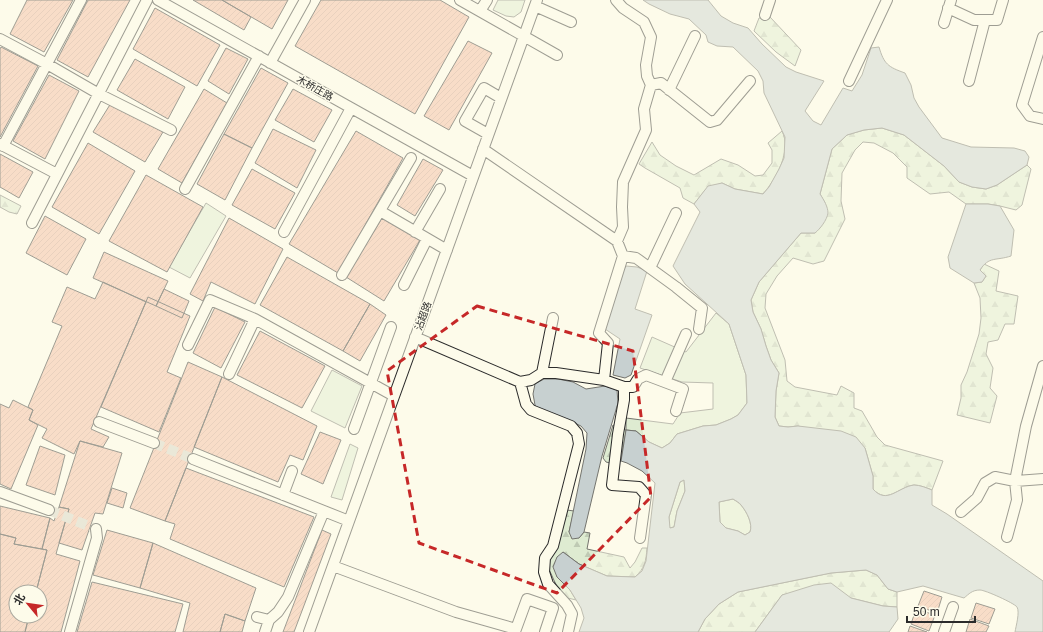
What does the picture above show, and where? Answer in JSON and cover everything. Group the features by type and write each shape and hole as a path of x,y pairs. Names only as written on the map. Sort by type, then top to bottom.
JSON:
{"street":[{"path":"57,174 2,145 81,0"},
{"path":"32,224 147,0"},
{"name":"木桥庄路","path":"158,0 473,176"},
{"path":"270,63 305,0"},
{"path":"460,0 558,55"},
{"path":"480,11 487,0"},
{"path":"616,0 623,8 644,22 651,37 646,65 647,76 651,85 644,109 646,130 623,182 623,227 617,241"},
{"path":"765,15 770,0"},
{"path":"849,81 887,0"},
{"path":"944,23 950,4 974,20 997,20 1003,0"},
{"path":"536,3 571,22"},
{"name":"沾超路","path":"309,632 536,3"},
{"path":"969,81 985,20"},
{"path":"669,90 695,36"},
{"path":"1043,37 1022,104 1030,116 1043,119"},
{"path":"0,39 99,94 171,130"},
{"path":"186,189 259,56"},
{"path":"651,85 660,83 710,122 717,120 750,81"},
{"path":"488,134 465,121 484,88 501,98"},
{"path":"284,232 351,108"},
{"path":"483,150 617,241 623,256 599,333 608,343 604,380"},
{"path":"342,275 412,158"},
{"path":"415,232 440,189"},
{"path":"380,211 447,250"},
{"path":"650,268 676,213"},
{"path":"404,285 427,239"},
{"path":"623,256 636,258 702,308 699,329"},
{"path":"188,345 210,300 256,319 394,396"},
{"path":"542,373 553,318"},
{"path":"229,374 256,319"},
{"path":"354,429 391,327"},
{"path":"665,382 686,334"},
{"path":"415,337 520,382 531,380 542,373 556,373 604,380 624,387 633,387 638,379 646,374 683,389 676,411"},
{"path":"1007,537 1017,500 1015,481 1026,426 1043,366"},
{"path":"520,382 526,404 531,410 571,426 577,433 579,444 553,546 545,558 544,565 544,572 548,584 567,605 572,614 568,632"},
{"path":"624,387 624,400 612,485 639,487 646,495 640,538"},
{"path":"99,422 154,443"},
{"path":"193,459 349,521"},
{"path":"282,495 292,471"},
{"path":"961,512 977,498 985,483 996,477 1015,481 1043,479"},
{"path":"0,492 49,510"},
{"path":"265,632 269,620 278,612 288,597 324,511"},
{"path":"70,632 97,538 96,529"},
{"path":"333,566 456,612 516,629 527,599 553,608 544,632"},
{"path":"944,632 953,607"},
{"path":"257,617 269,620"}],"highlighted area":[{"path":"477,306 633,351 651,497 557,593 419,543 387,371"}],"green space":[{"path":"498,0 525,0 521,12 514,17 506,16 493,10"},
{"path":"770,17 801,50 795,66 776,52 754,31 759,18"},
{"path":"882,128 904,135 944,166 959,182 972,187 986,189 997,185 1027,165 1031,169 1022,205 1016,210 988,204 966,204 949,192 930,194 907,178 907,167 893,153 874,143 863,142 855,150 842,173 841,201 845,219 824,261 813,264 793,258 777,276 766,294 765,308 785,360 787,381 795,387 837,395 841,386 854,393 854,408 862,411 877,437 885,445 943,461 932,490 914,485 908,486 888,495 878,494 873,489 873,476 865,448 798,426 779,426 775,417 776,391 779,373 771,360 761,329 753,312 751,300 759,282 801,233 815,233 825,203 820,194 832,149 847,135 864,130"},
{"path":"782,131 785,139 784,156 773,181 763,194 735,189 722,183 706,189 694,204 683,198 680,188 639,164 652,142 660,155 676,166 694,175 721,159 738,165 755,176 763,175 772,163 772,150 768,143"},
{"path":"0,195 21,206 17,214 0,207"},
{"path":"206,203 226,216 190,278 169,267"},
{"path":"984,264 999,271 996,291 1018,296 1014,324 1005,324 998,340 988,342 986,354 993,368 990,388 997,396 990,423 957,415 961,398 961,385 967,372 979,334 981,318 980,298 974,283 982,282 986,276 980,270"},
{"path":"716,313 729,324 746,375 747,403 738,415 716,425 703,426 677,434 670,443 662,448 649,442 636,431 626,430 626,418 673,424 680,413 713,409 713,383 682,382 640,368 652,337 686,352"},
{"path":"332,370 362,386 345,428 311,411"},
{"path":"613,425 626,430 621,461 610,463 606,462 603,458"},
{"path":"350,444 358,448 342,500 331,497"},
{"path":"684,480 685,491 677,511 674,527 669,528 669,517 680,482"},
{"path":"733,499 741,505 749,518 751,529 750,532 745,535 738,531 726,528 720,522 719,502"},
{"path":"567,510 574,511 569,532 579,538 584,532 590,533 587,549 624,557 630,568 635,562 642,548 647,548 644,564 638,574 635,577 607,576 579,564 563,552 557,577 570,590 576,600 568,598 557,587 548,567 550,557"},
{"path":"866,570 877,575 888,589 897,592 897,607 883,606 851,598 782,595 755,632 698,632 705,619 719,604 738,592 831,573"}],"shaded area":[{"path":"643,0 708,0 721,16 733,23 748,28 786,67 796,72 824,81 805,111 813,121 821,125 843,88 852,91 862,75 871,48 879,47 885,61 891,67 905,73 919,107 942,138 971,147 1014,148 1025,151 1029,157 1027,165 997,185 986,189 972,187 959,182 944,166 904,135 882,128 864,130 847,135 832,149 820,194 828,211 825,221 815,233 801,233 759,282 751,300 753,312 761,329 771,360 779,373 776,391 775,417 779,426 798,426 841,431 856,437 865,448 873,476 873,489 878,494 893,494 908,486 914,485 932,490 932,505 1043,581 1043,632 1015,632 1018,616 1017,607 987,592 980,590 971,592 964,598 923,586 897,592 888,589 877,575 866,570 831,573 738,592 719,604 705,619 698,632 579,632 584,618 581,608 570,590 557,577 553,567 557,557 563,552 579,564 607,576 635,577 642,571 646,561 655,483 642,471 621,461 626,430 636,431 649,442 662,448 670,443 677,434 703,426 716,425 731,419 738,415 747,403 746,375 729,324 685,284 673,266 700,212 694,204 708,186 722,183 735,189 763,194 769,187 784,158 785,137 764,93 763,81 758,71 733,47 717,46 708,42 706,35 689,19 670,14","holes":["684,480 685,491 677,511 674,527 670,528 669,517 680,482","733,499 740,504 749,518 751,529 750,532 745,535 738,531 726,528 720,522 719,502"]},
{"path":"966,204 988,204 1000,206 1014,230 1011,256 990,261 983,266 980,270 986,276 982,282 974,283 950,268 948,257"},
{"path":"626,266 637,267 647,271 635,309 652,315 631,375 625,378 613,375 620,339 605,329 619,278"},
{"path":"544,379 558,379 573,382 586,389 605,386 617,390 618,403 602,456 584,532 579,538 572,539 569,532 586,449 587,433 581,426 566,419 541,411 535,405 533,394 535,384"},
{"path":"831,583 851,598 883,606 897,607 898,619 889,632 755,632 782,595 814,585"}],"building":[{"path":"27,0 73,0 44,52 10,34"},
{"path":"88,0 130,0 88,77 57,60"},
{"path":"193,0 222,0 251,17 244,30"},
{"path":"222,0 288,0 272,29"},
{"path":"321,0 440,0 469,17 415,114 295,46"},
{"path":"155,8 220,45 197,86 133,49"},
{"path":"468,41 492,53 449,130 424,116"},
{"path":"1,47 38,66 0,137 0,49"},
{"path":"226,48 248,59 229,94 208,81"},
{"path":"135,59 185,87 168,119 117,90"},
{"path":"261,68 288,83 252,148 224,134"},
{"path":"49,75 79,91 45,159 13,141"},
{"path":"204,89 227,103 182,183 158,169"},
{"path":"293,89 332,110 314,142 275,120"},
{"path":"111,103 163,132 145,162 93,132"},
{"path":"273,129 316,150 297,188 255,163"},
{"path":"356,131 403,158 338,273 289,244"},
{"path":"224,134 252,148 225,200 197,184"},
{"path":"88,143 135,171 99,234 52,207"},
{"path":"0,154 33,172 19,198 0,187"},
{"path":"423,159 443,170 415,216 397,205"},
{"path":"252,169 295,193 275,229 232,205"},
{"path":"146,175 203,207 167,272 109,241"},
{"path":"45,216 86,239 67,275 26,253"},
{"path":"229,218 283,249 255,304 211,282 203,301 190,294"},
{"path":"382,218 420,240 384,301 346,277"},
{"path":"104,252 168,281 156,306 93,278"},
{"path":"287,257 370,304 343,351 260,305"},
{"path":"103,282 146,302 91,429 109,437 103,447 80,441 74,454 42,438 47,429 29,420 33,410 28,407 62,326 52,322 67,287 95,299"},
{"path":"164,289 189,301 182,318 156,306"},
{"path":"148,297 190,316 167,372 181,378 159,432 101,407"},
{"path":"370,304 386,315 360,361 343,351"},
{"path":"215,307 245,322 221,368 193,353"},
{"path":"260,331 325,366 302,408 237,375"},
{"path":"188,362 222,377 165,521 130,508"},
{"path":"222,377 317,426 303,460 290,455 278,482 194,447"},
{"path":"13,400 33,410 29,420 38,425 11,489 0,484 0,404 9,408"},
{"path":"320,432 341,440 323,484 301,474"},
{"path":"80,441 122,453 103,514 95,513 82,550 59,543 69,509 59,507"},
{"path":"40,446 65,455 55,495 26,485"},
{"path":"186,468 314,517 284,587 170,539 175,524 165,521"},
{"path":"112,488 127,493 123,508 107,503"},
{"path":"0,506 50,518 42,549 14,544 16,538 0,534"},
{"path":"59,507 69,509 56,554 80,561 61,632 25,632 27,624 48,624 48,584 38,584 47,550 42,549 50,518 54,521"},
{"path":"107,530 153,543 140,588 93,575"},
{"path":"322,530 331,534 294,632 283,632"},
{"path":"0,534 16,538 14,544 47,550 38,584 8,584 8,624 27,624 25,632 0,632"},
{"path":"153,543 256,588 245,621 225,614 220,632 183,632 190,603 140,588"},
{"path":"92,582 183,604 175,632 77,632"},
{"path":"924,591 942,597 937,613 918,606"},
{"path":"976,603 995,609 989,624 971,618"},
{"path":"916,609 935,615 929,631 911,624"},
{"path":"225,614 245,621 242,632 220,632"},
{"path":"970,619 989,626 986,632 966,632"},
{"path":"910,626 927,632 908,632"}],"tunnel":[{"path":"154,443 193,459"},
{"path":"49,510 96,529"}]}
